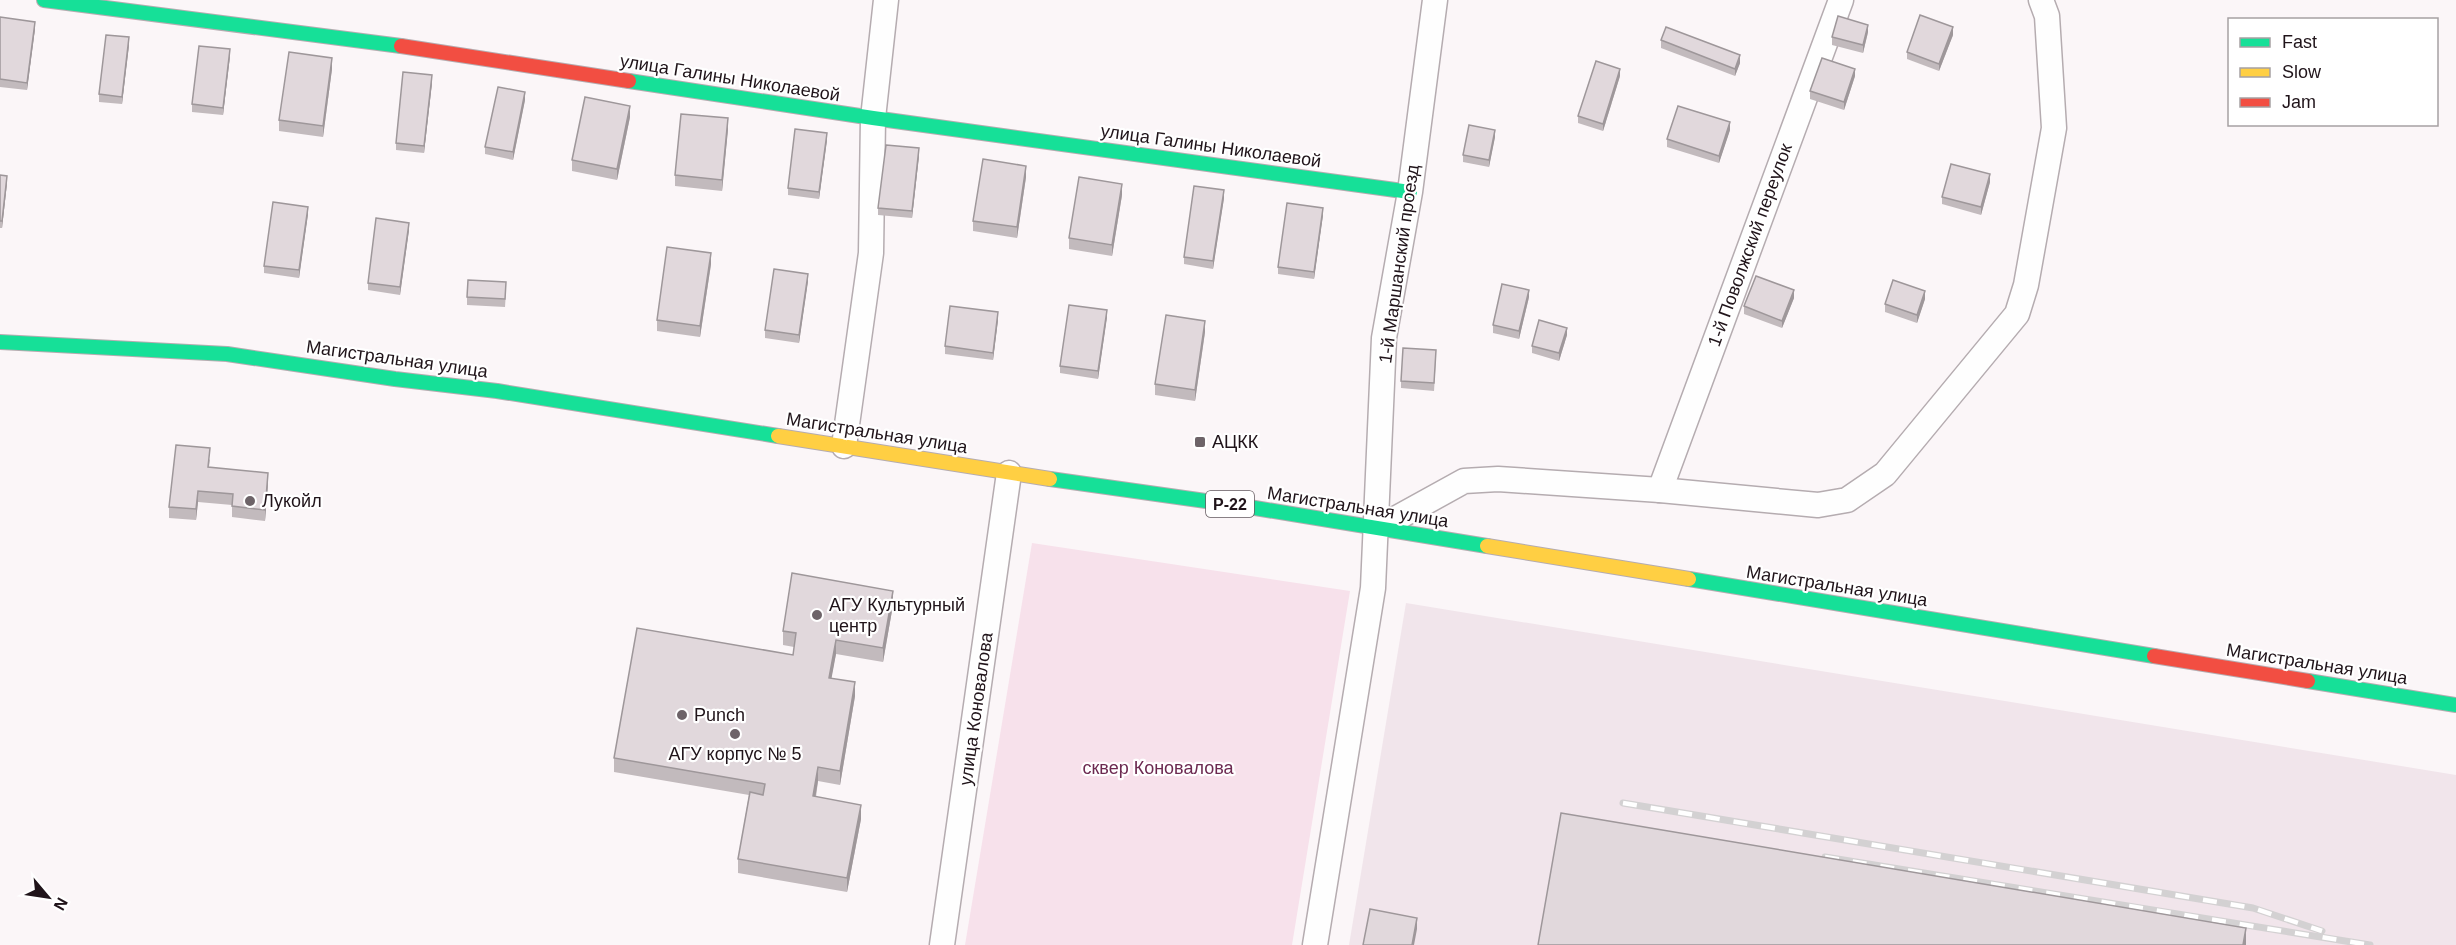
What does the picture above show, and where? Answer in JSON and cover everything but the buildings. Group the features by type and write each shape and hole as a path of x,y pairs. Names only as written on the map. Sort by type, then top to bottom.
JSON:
{"main road":[{"name":"улица Галины Николаевой","path":"44,0 383,43 873,118 1410,192"},
{"name":"Магистральная улица","path":"0,342 227,354 395,379 497,391 1009,473 1229,504 2456,705"}],"street":[{"path":"844,446 871,253 873,118 886,0"},
{"name":"1-й Маршанский проезд","path":"1315,945 1373,588 1384,338 1410,192 1435,0"},
{"name":"1-й Поволжский переулок","path":"1660,490 1841,0"},
{"path":"1377,529 1464,481 1498,479 1660,490 1818,505 1847,500 1885,474 2018,314 2026,285 2054,128 2047,16 2041,0"},
{"name":"улица Коновалова","path":"942,945 1009,473"}],"shaded area":[{"path":"1406,603 2456,775 2456,945 1349,945"}],"green space":[{"name":"сквер Коновалова","path":"1032,543 1350,591 1292,945 965,945"}],"railway":[{"path":"1623,803 2253,908 2322,931"},
{"path":"1825,857 2370,945"}],"traffic: fast":[{"path":"44,0 401,46"},
{"path":"629,81 873,118 1410,192"},
{"path":"0,342 227,354 395,379 497,391 778,436"},
{"path":"1050,479 1255,508 1487,546"},
{"path":"1689,579 2154,656"},
{"path":"2308,681 2456,705"}],"traffic: slow":[{"path":"778,436 1050,479"},
{"path":"1487,546 1689,579"}],"traffic: jam":[{"path":"401,46 629,81"},
{"path":"2154,656 2308,681"}],"place":[{"name":"АЦКК","path":"1200,442"},
{"name":"Лукойл","path":"250,501"},
{"name":"АГУ Культурный центр","path":"817,615"},
{"name":"Punch","path":"682,715"},
{"name":"АГУ корпус № 5","path":"735,734"}]}
